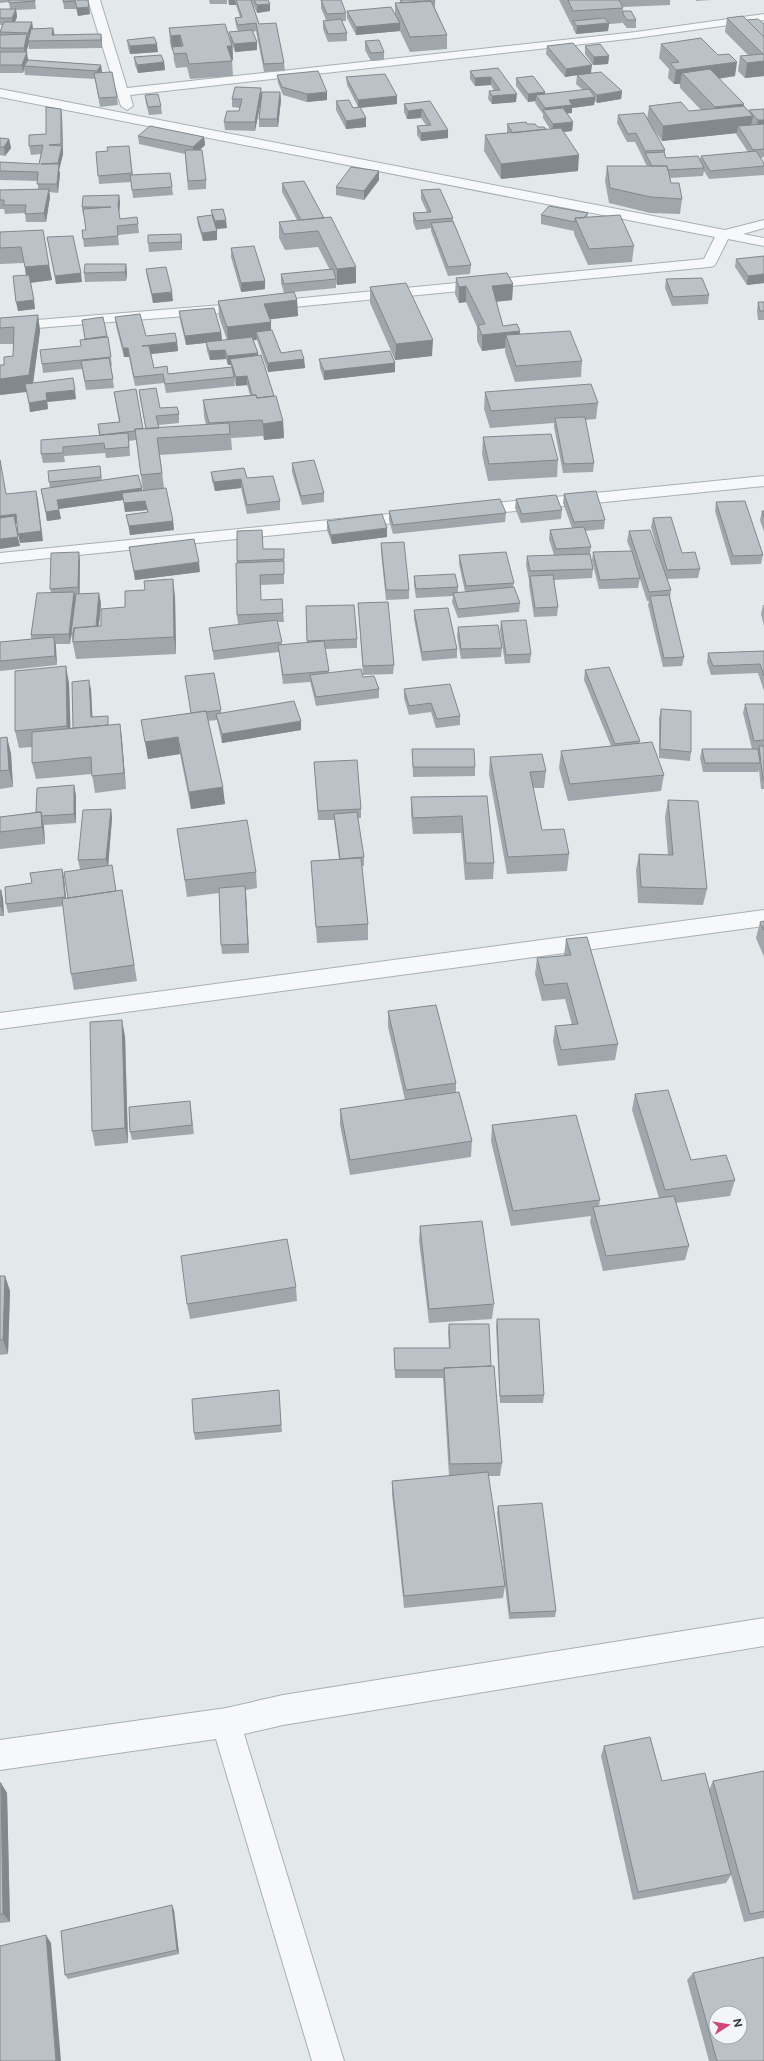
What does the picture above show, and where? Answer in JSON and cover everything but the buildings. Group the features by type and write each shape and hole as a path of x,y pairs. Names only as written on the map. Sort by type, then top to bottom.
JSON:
{"street":[{"path":"94,0 124,92 130,117"},
{"path":"124,92 636,35 764,17"},
{"path":"0,92 764,242"},
{"path":"0,327 280,304 709,263 723,235 751,226 764,224"},
{"path":"462,511 764,481"},
{"path":"0,558 438,514"},
{"path":"0,1021 764,918"},
{"path":"0,1755 226,1723 283,1710 764,1632"},
{"path":"226,1723 328,2061"}]}
